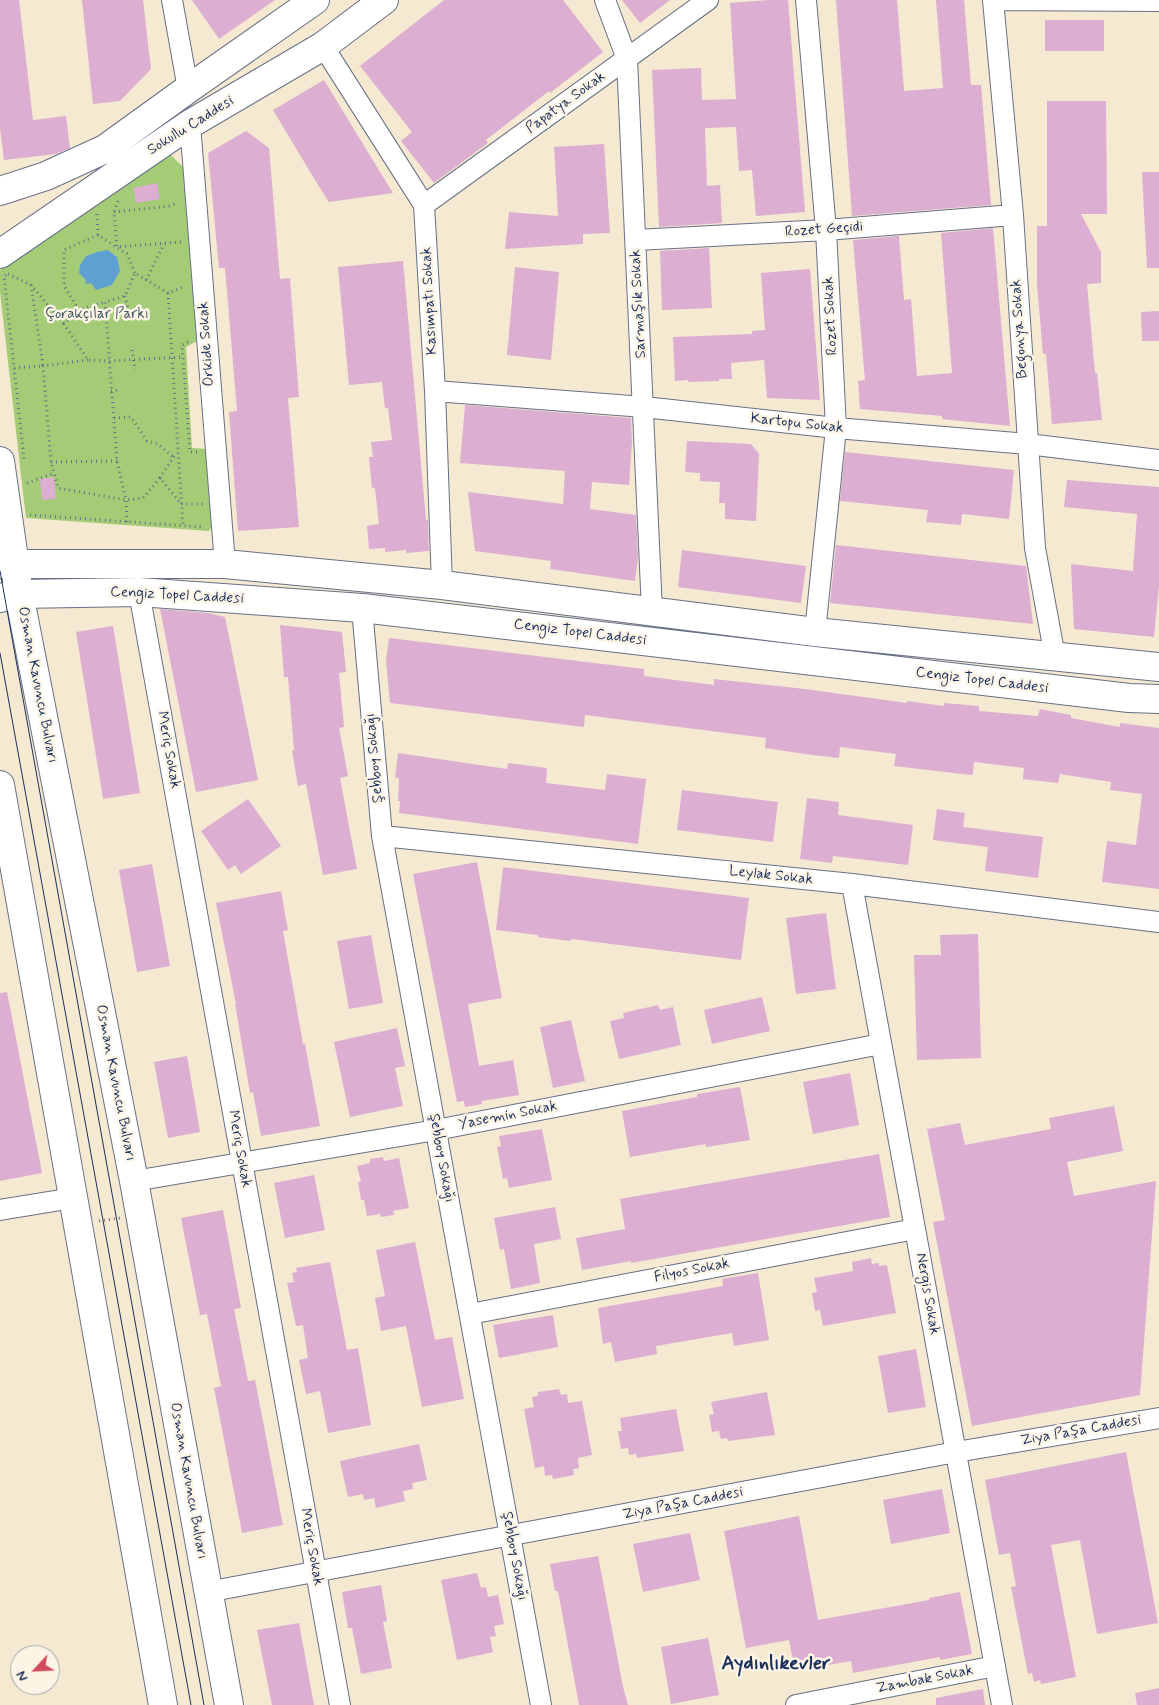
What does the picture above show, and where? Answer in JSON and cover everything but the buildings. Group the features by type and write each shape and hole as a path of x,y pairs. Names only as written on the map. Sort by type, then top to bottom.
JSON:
{"main road":[{"name":"Sokullu Caddesi","path":"0,191 46,176 106,149 188,88 315,0"},
{"name":"Sokullu Caddesi","path":"8,265 190,124 323,46 384,0"},
{"name":"Osman Kavuncu Bulvarı","path":"12,462 7,564 9,596 134,1181 229,1705"},
{"name":"Cengiz Topel Caddesi","path":"7,564 225,564 442,586 815,632 1159,667"},
{"name":"Cengiz Topel Caddesi","path":"9,596 140,592 362,608 1100,695 1159,699"},
{"path":"0,785 163,1705"}],"street":[{"path":"172,0 188,88"},
{"name":"Sarmaşık Sokak","path":"605,0 627,59 652,611"},
{"name":"Papatya Sokak","path":"424,205 708,0"},
{"name":"Rozet Sokak","path":"806,0 826,230 836,428 815,632"},
{"path":"993,0 1159,1"},
{"name":"Begonya Sokak","path":"993,0 1013,216 1035,548 1056,657"},
{"name":"Kasımpatı Sokak","path":"323,46 424,205 435,391 442,586"},
{"name":"Orkide Sokak","path":"190,124 225,564"},
{"name":"Rozet Geçidi","path":"636,240 826,230 1013,216"},
{"name":"Kartopu Sokak","path":"435,391 644,407 836,428 1028,444 1159,460"},
{"name":"Meriç Sokak","path":"140,592 241,1163 340,1705"},
{"name":"Şebboy Sokağı","path":"362,608 382,836 541,1705"},
{"name":"Leylak Sokak","path":"382,836 852,884 1159,922"},
{"name":"Nergis Sokak","path":"852,884 1002,1705"},
{"name":"Yasemin Sokak","path":"134,1181 436,1130 881,1044"},
{"path":"0,1210 73,1198"},
{"name":"Filyos Sokak","path":"470,1314 915,1228"},
{"name":"Ziya Paşa Caddesi","path":"207,1592 510,1537 956,1452 1159,1418"},
{"name":"Zambak Sokak","path":"796,1705 995,1666"}],"path":[{"path":"117,247 114,212 121,195"},
{"path":"114,212 170,206 185,201"},
{"path":"96,211 98,234"},
{"path":"98,234 127,254 135,274 168,293"},
{"path":"79,310 64,286 64,250 98,234"},
{"path":"117,247 189,242"},
{"path":"146,280 165,244"},
{"path":"12,462 14,368 4,276 8,265 31,285 64,324 88,360"},
{"path":"128,308 125,296 135,274"},
{"path":"31,285 43,366 51,462 58,488 126,500 143,498 175,456"},
{"path":"168,293 185,287"},
{"path":"168,293 175,456 183,526"},
{"path":"64,324 79,310 125,296"},
{"path":"105,302 117,461 126,500 128,522"},
{"path":"190,341 182,344 190,452 206,453"},
{"path":"132,350 134,370"},
{"path":"14,368 88,360 109,361 183,357"},
{"path":"112,390 119,390"},
{"path":"114,418 131,417 147,441 158,444 175,456"},
{"path":"51,462 117,461"},
{"path":"27,483 54,473"},
{"path":"26,474 28,491"},
{"path":"160,478 181,504"},
{"path":"181,504 208,504"},
{"path":"29,508 30,516 208,527"},
{"path":"78,1224 140,1215"}],"green space":[{"name":"Çorakçılar Parkı","path":"151,155 171,155 185,169 199,340 186,347 192,448 209,449 215,522 209,531 26,518 0,292 0,270"}],"water":[{"path":"108,250 117,257 120,271 112,285 96,290 91,283 86,284 85,279 79,273 80,265 86,256"}],"tram line":[{"path":"0,571 204,1705"},
{"path":"0,653 191,1705"}],"district":[{"name":"Aydınlıkevler","path":"776,1665"}]}
